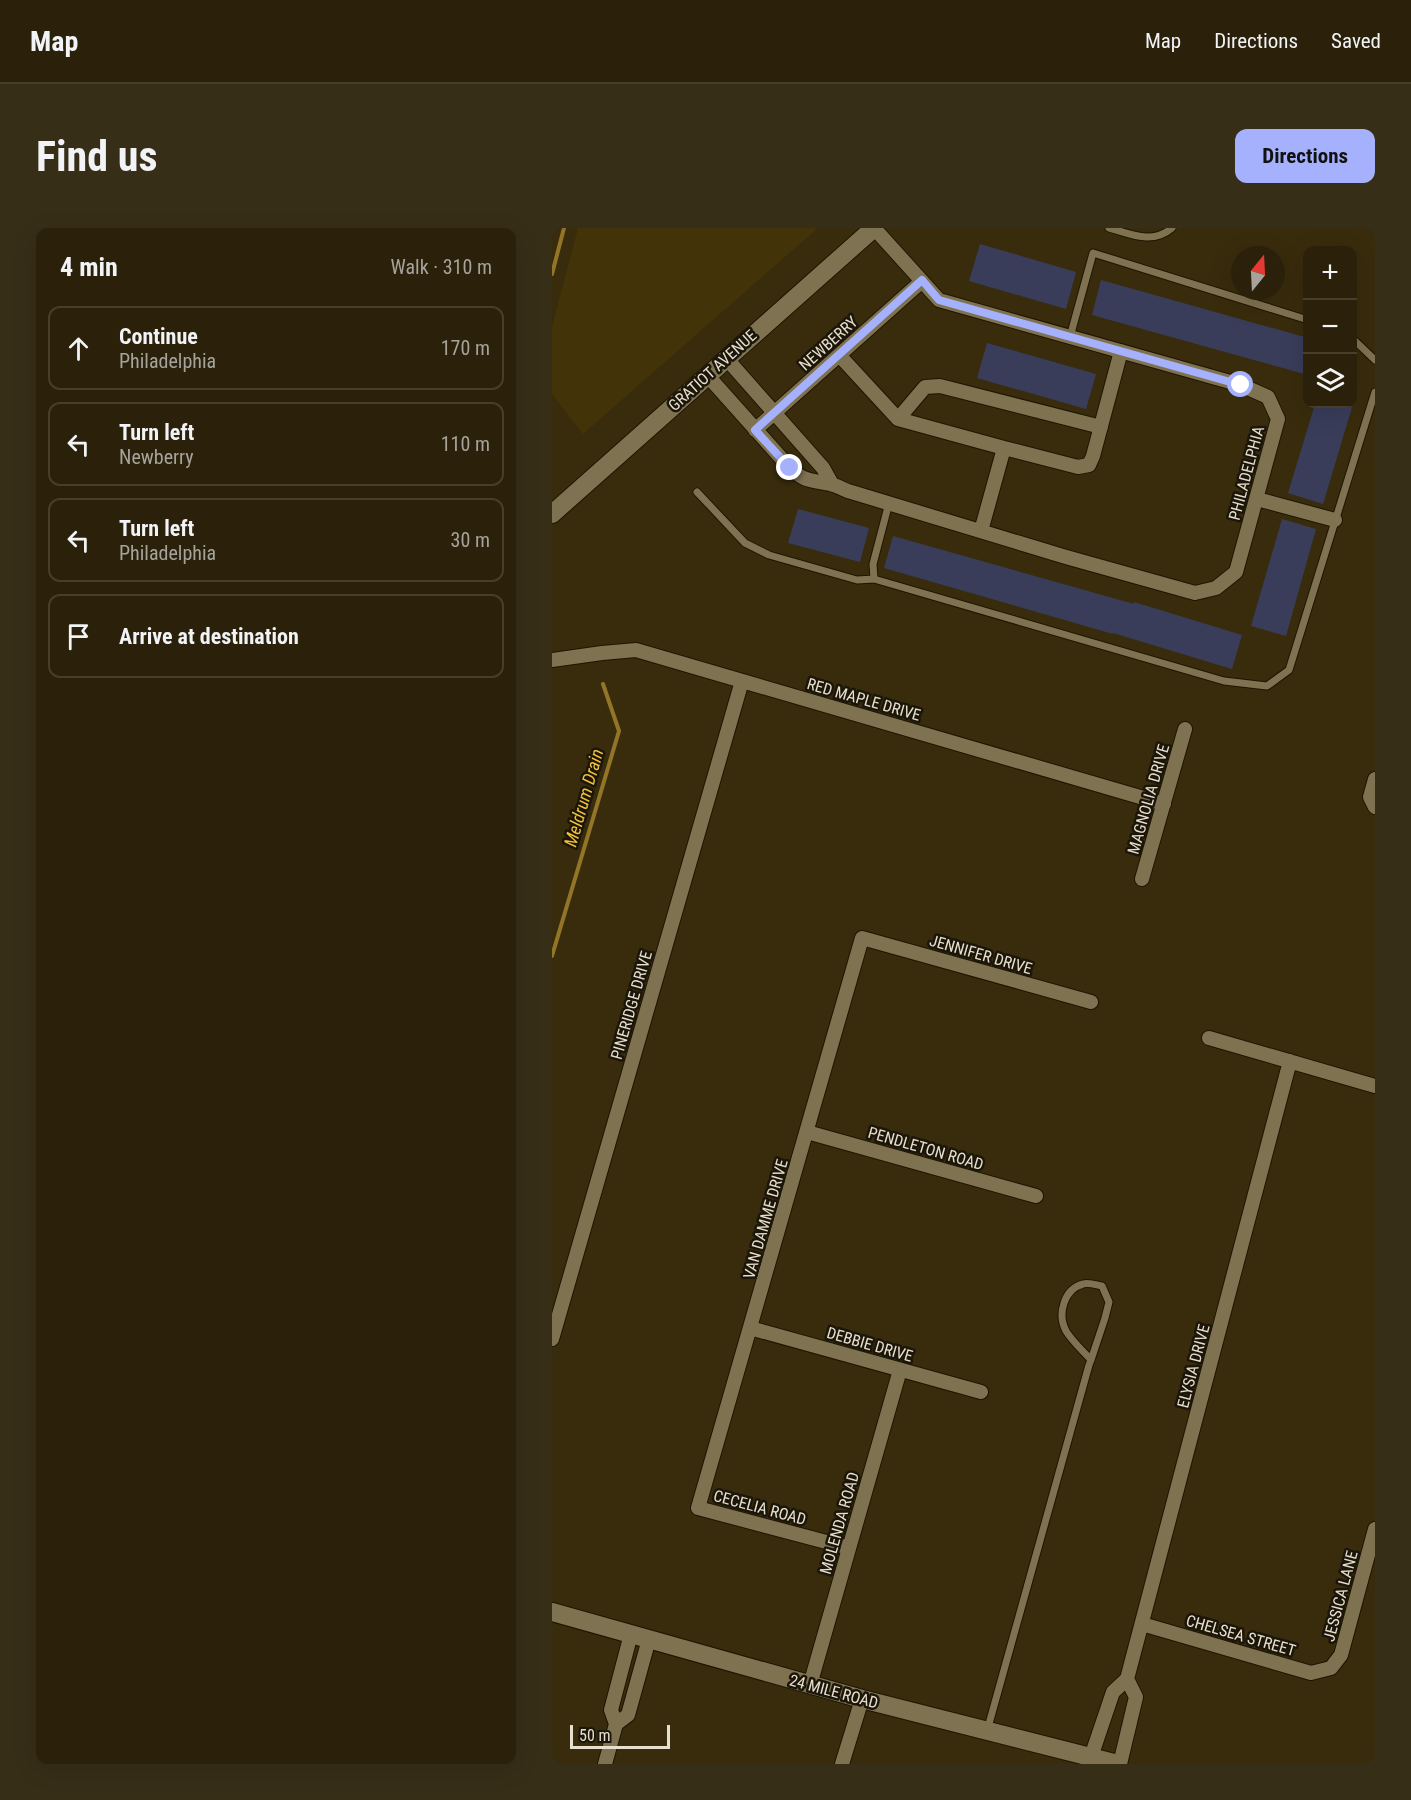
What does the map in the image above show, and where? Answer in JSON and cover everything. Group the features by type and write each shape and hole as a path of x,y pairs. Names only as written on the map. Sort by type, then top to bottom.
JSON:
{"street":[{"name":"PHILADELPHIA","path":"707,375 798,476 813,483 832,484 848,491 1066,557 1196,593 1216,588 1236,572 1278,419 1268,397 1241,385 939,300 874,228"},
{"name":"GRATIOT AVENUE","path":"552,514 874,228"},
{"name":"NEWBERRY","path":"755,430 922,280"},
{"path":"839,355 898,418 1078,467 1089,465 1121,351"},
{"path":"726,358 823,468 832,484"},
{"path":"898,418 925,387 940,386 1101,427"},
{"path":"981,531 1004,448"},
{"path":"1257,499 1335,520"},
{"name":"RED MAPLE DRIVE","path":"552,660 636,650 1164,804"},
{"name":"PINERIDGE DRIVE","path":"552,1339 558,1296 742,681"},
{"name":"MAGNOLIA DRIVE","path":"1142,879 1185,729"},
{"path":"1375,779 1370,797 1375,807"},
{"name":"JENNIFER DRIVE","path":"862,938 1091,1002"},
{"name":"VAN DAMME DRIVE","path":"698,1508 862,938"},
{"path":"1209,1038 1375,1086"},
{"name":"ELYSIA DRIVE","path":"1091,1757 1113,1692 1127,1679 1290,1061"},
{"name":"PENDLETON ROAD","path":"807,1132 1036,1196"},
{"name":"DEBBIE DRIVE","path":"750,1328 981,1392"},
{"name":"MOLENDA ROAD","path":"810,1684 900,1370"},
{"name":"CECELIA ROAD","path":"698,1508 849,1548"},
{"name":"JESSICA LANE","path":"1331,1668 1341,1655 1375,1529"},
{"name":"24 MILE ROAD","path":"552,1612 862,1699 1119,1764"},
{"name":"CHELSEA STREET","path":"1142,1624 1311,1673 1331,1668"},
{"path":"616,1724 610,1710 631,1634"},
{"path":"605,1764 616,1724 628,1715 649,1640"},
{"name":"ELYSIA DRIVE","path":"1119,1764 1136,1696 1127,1679"},
{"path":"842,1764 862,1699"}],"lane":[{"path":"1108,228 1149,238 1161,235 1172,228"},
{"path":"1070,337 1093,253 1303,318"},
{"path":"1357,342 1375,360"},
{"path":"697,492 745,543 769,555 857,580 874,579 1224,681 1267,686 1289,670 1375,392"},
{"path":"874,579 873,564 889,503"},
{"path":"987,1731 1109,1302 1102,1286 1086,1283 1074,1288 1064,1302 1061,1317 1066,1331 1091,1360"}],"shaded area":[{"path":"578,228 818,228 583,434 552,394 552,327"}],"building":[{"path":"980,244 1076,272 1066,309 969,281"},
{"path":"1101,280 1303,337 1303,374 1092,315"},
{"path":"987,343 1096,374 1086,409 977,378"},
{"path":"1314,408 1352,408 1323,504 1288,493"},
{"path":"798,509 869,528 860,562 788,543"},
{"path":"1282,519 1316,529 1286,636 1251,626"},
{"path":"893,536 1134,604 1134,602 1242,635 1232,669 884,568"}],"waterway":[{"name":"Meldrum Drain","path":"552,274 564,228"},
{"name":"Meldrum Drain","path":"552,956 619,731 603,684"}],"route":[{"path":"790,468 755,430 922,280 939,300 1241,385"}]}
